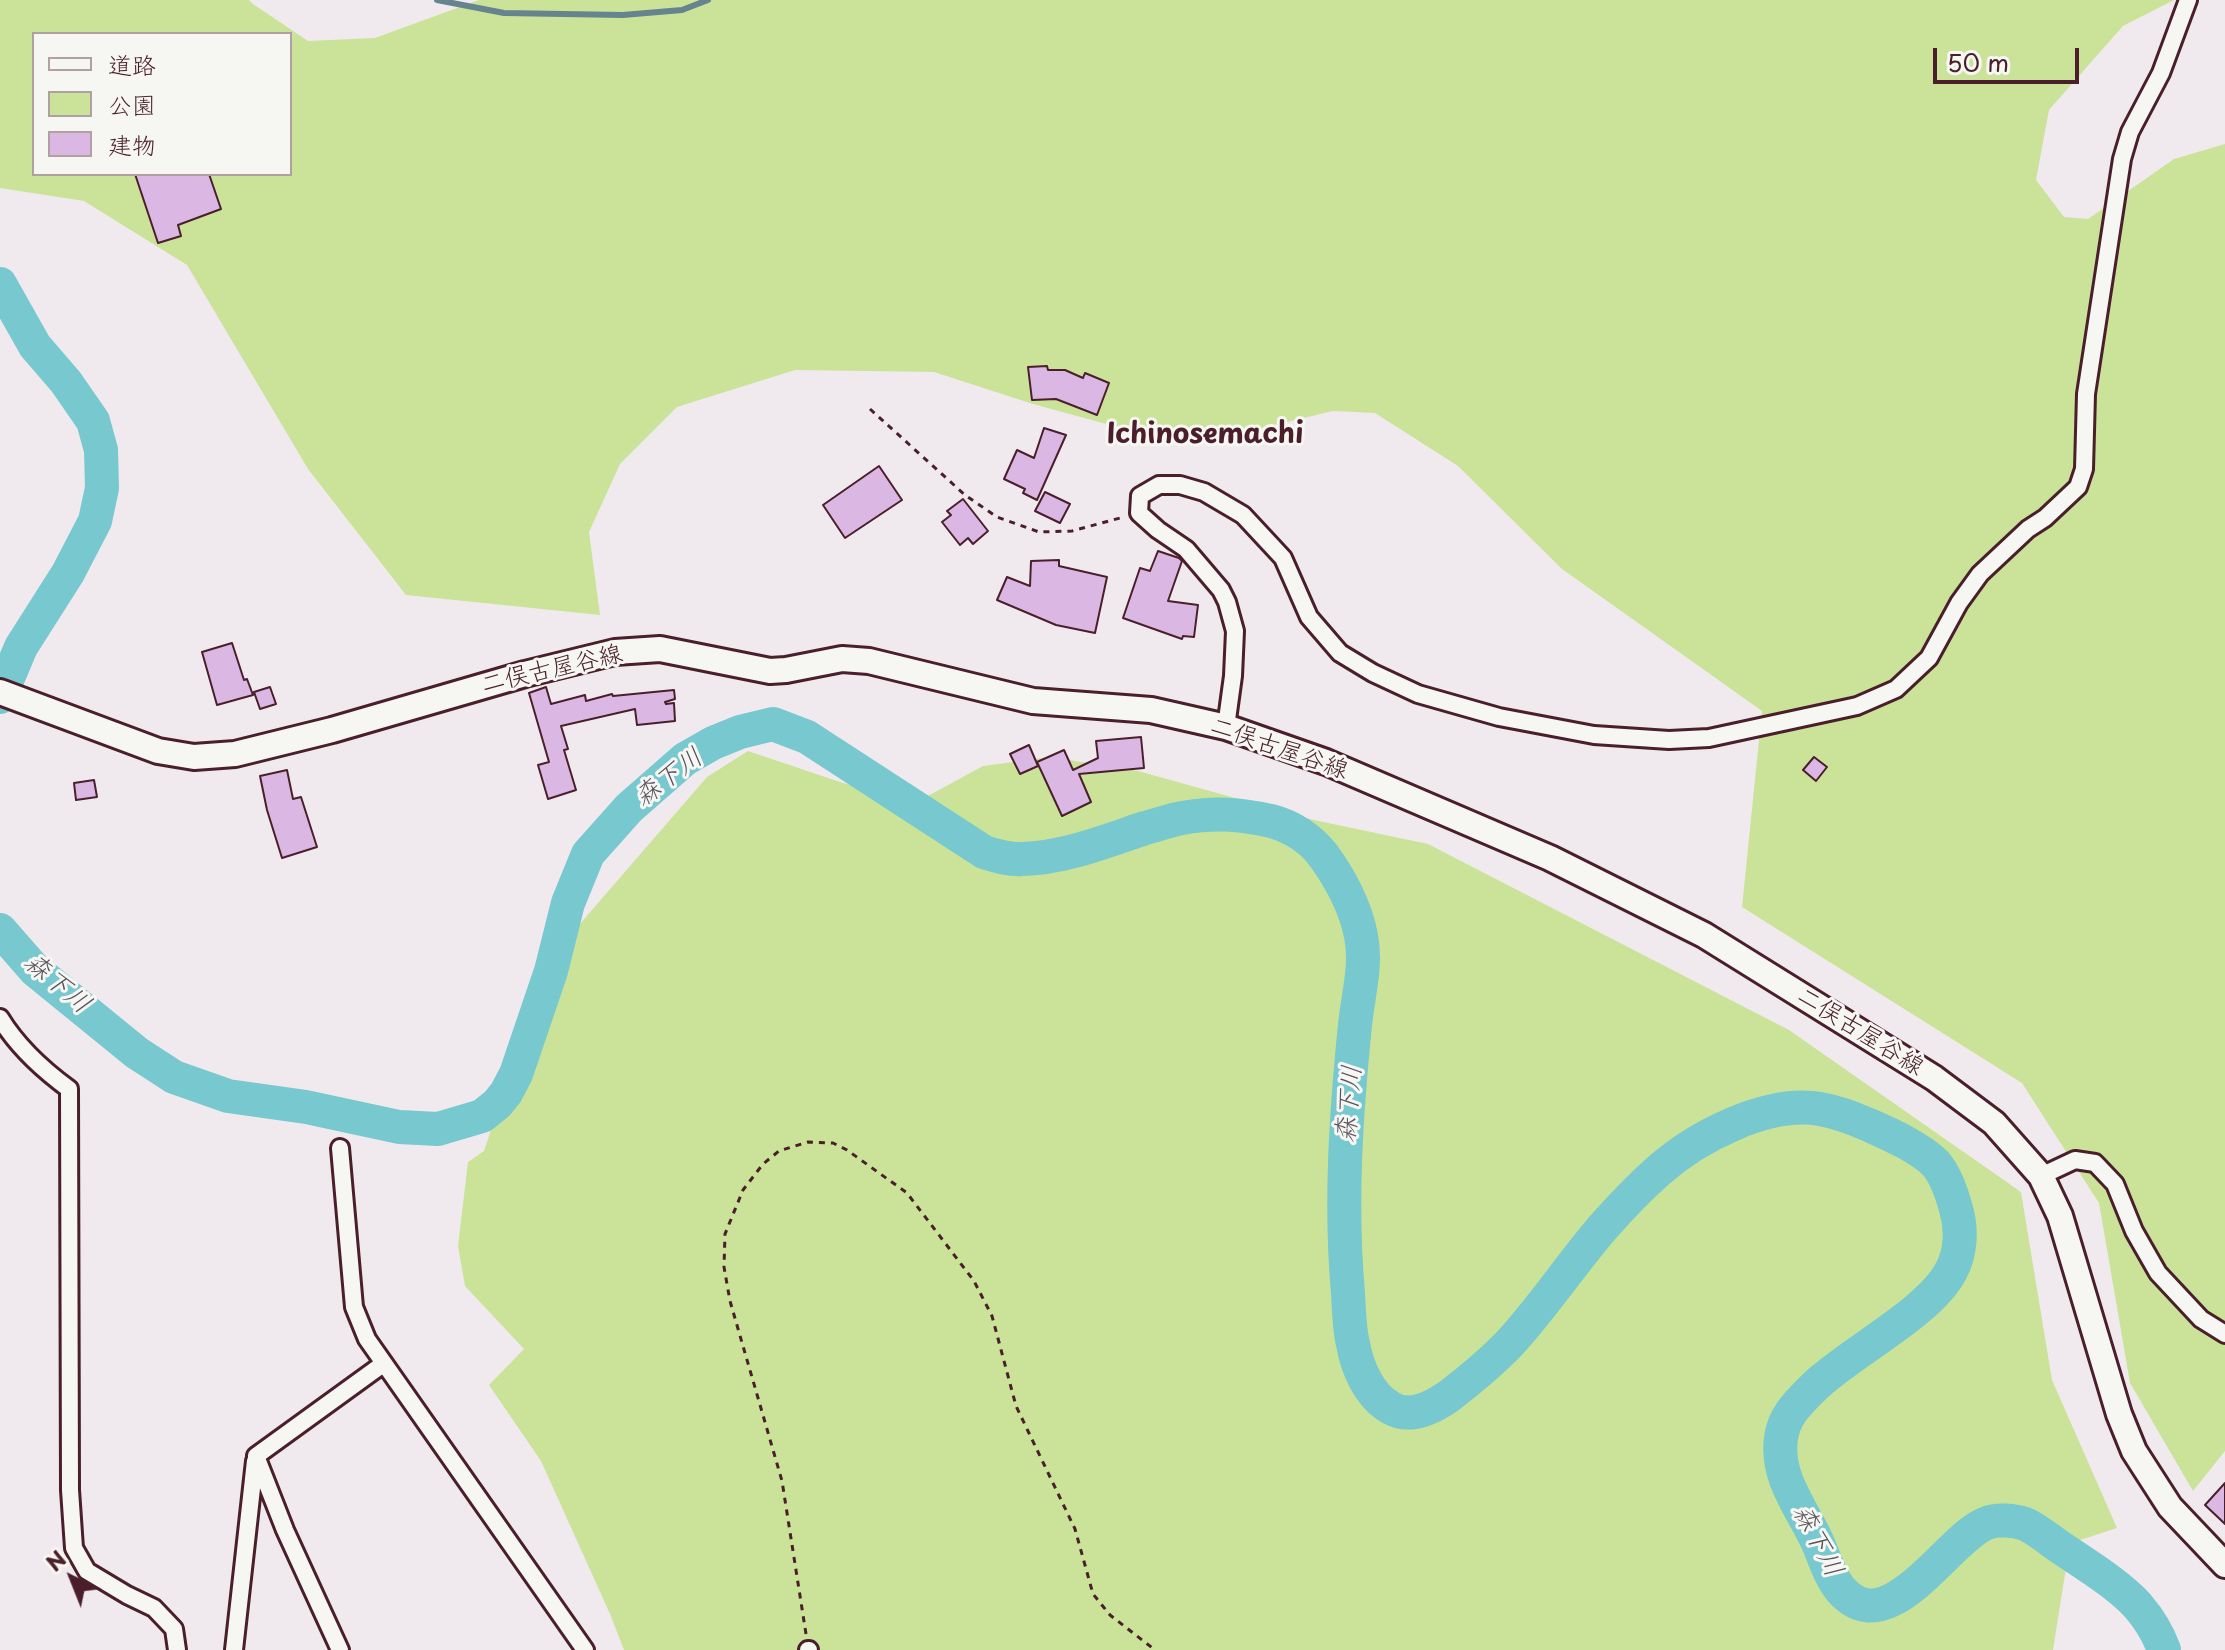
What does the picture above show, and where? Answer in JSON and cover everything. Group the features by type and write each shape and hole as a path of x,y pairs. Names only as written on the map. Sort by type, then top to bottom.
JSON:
{"main road":[{"name":"二俣古屋谷線","path":"0,692 158,751 194,757 235,754 332,730 525,674 615,652 660,649 770,671 842,659 869,661 1033,701 1151,710 1226,727 1326,762 1550,858 1704,935 1934,1078 1994,1123 2041,1176 2060,1216 2119,1414 2134,1451 2170,1507 2225,1565"}],"street":[{"path":"1226,727 1235,631 1227,602 1221,590 1186,549 1139,513 1140,496 1159,485 1180,485 1204,492 1243,515 1283,558 1309,617 1340,653 1418,694 1499,717 1594,735 1669,740 1709,738 1857,706 1896,689 1929,658 1959,603 1980,574 2078,487 2084,469 2086,394 2122,159 2130,132 2161,73 2188,0"},
{"path":"0,1018 7,1030 47,1073 69,1089 70,1490 74,1548 87,1571 154,1608 174,1629 177,1650"},
{"path":"340,1148 354,1307 367,1339 585,1650"},
{"path":"2041,1176 2075,1160 2095,1163 2115,1184 2134,1231 2158,1273 2201,1319 2225,1334"},
{"path":"234,1650 256,1456 383,1364"},
{"path":"256,1456 285,1530 340,1650"}],"path":[{"path":"870,409 965,495 997,517 1039,532 1050,532 1072,531 1139,513"},
{"path":"808,1650 782,1481 730,1301 724,1267 725,1234 743,1190 763,1164 779,1151 808,1142 833,1143 847,1150 907,1193 974,1281 992,1316 1016,1406 1075,1529 1093,1594 1110,1615 1155,1650"}],"green space":[{"path":"0,0 249,0 308,41 375,38 479,0 2174,0 2123,26 2049,110 2036,180 2064,217 2088,219 2174,159 2225,144 2225,1451 2193,1491 2130,1383 2099,1203 2022,1083 1742,907 1762,711 1562,569 1458,466 1375,413 1333,411 1262,428 1132,431 934,372 795,370 677,407 620,464 589,532 600,615 406,595 308,469 187,265 84,201 0,188"},
{"path":"748,751 843,783 917,802 983,766 1050,757 1138,771 1314,820 1428,844 1789,1030 2021,1192 2052,1380 2117,1528 2077,1541 2066,1568 2053,1650 624,1650 541,1461 489,1385 524,1349 465,1286 458,1246 468,1162 484,1151 547,962 707,777"}],"building":[{"path":"136,176 210,176 221,209 178,225 181,236 158,243"},
{"path":"1047,366 1048,370 1065,370 1083,378 1085,373 1109,383 1097,415 1056,399 1032,400 1028,367"},
{"path":"1044,428 1066,435 1037,500 1023,493 1025,489 1004,479 1017,450 1034,458"},
{"path":"879,466 902,500 845,538 823,505"},
{"path":"1045,492 1070,504 1060,523 1035,511"},
{"path":"963,499 988,531 973,544 968,538 960,545 942,522 951,515 947,511"},
{"path":"1158,551 1182,561 1168,601 1198,605 1194,637 1183,636 1182,639 1123,618 1140,568 1150,571"},
{"path":"1059,560 1059,566 1107,577 1095,633 1056,625 997,600 1007,577 1030,586 1031,561"},
{"path":"232,643 244,680 247,679 253,695 217,705 202,652"},
{"path":"270,687 276,704 260,709 254,692"},
{"path":"546,687 551,704 585,695 586,701 612,694 674,690 675,699 665,702 674,703 675,721 637,725 635,709 561,726 568,749 564,750 576,790 548,799 538,765 549,762 529,693"},
{"path":"1141,737 1144,768 1079,774 1091,802 1062,816 1037,762 1064,750 1073,770 1098,758 1096,741"},
{"path":"1029,745 1038,766 1020,774 1010,754"},
{"path":"1814,757 1827,767 1816,781 1803,770"},
{"path":"287,770 293,799 301,797 317,847 282,858 260,776"},
{"path":"94,780 97,797 76,800 74,783"},
{"path":"2225,1483 2225,1524 2205,1505"}],"waterway":[{"path":"437,0 504,13 623,15 682,10 708,0"},
{"name":"森下川","path":"0,284 35,346 66,382 93,421 101,450 102,488 95,521 68,573 21,647 0,697"},
{"name":"森下川","path":"0,930 35,970 137,1053 174,1077 228,1096 306,1107 399,1127 438,1129 482,1116 506,1093 516,1074 551,971 568,903 588,854 629,808 685,759 740,732 773,724 807,737 984,852 1008,858 1038,858 1069,852 1194,816 1238,815 1278,823 1307,839 1323,855 1346,894 1363,947 1347,1125 1344,1226 1350,1325 1355,1353 1365,1380 1383,1403 1398,1411 1421,1411 1472,1378 1520,1332 1623,1205 1657,1172 1691,1146 1733,1124 1778,1110 1820,1109 1839,1114 1904,1141 1935,1163 1950,1191 1960,1233 1954,1264 1940,1287 1908,1317 1815,1386 1785,1422 1780,1451 1785,1476 1836,1584 1859,1603 1879,1605 1918,1582 1972,1532 1991,1522 2016,1522 2037,1531 2120,1589 2146,1616 2164,1650"}],"district":[{"name":"Ichinosemachi","path":"1205,435"}]}
